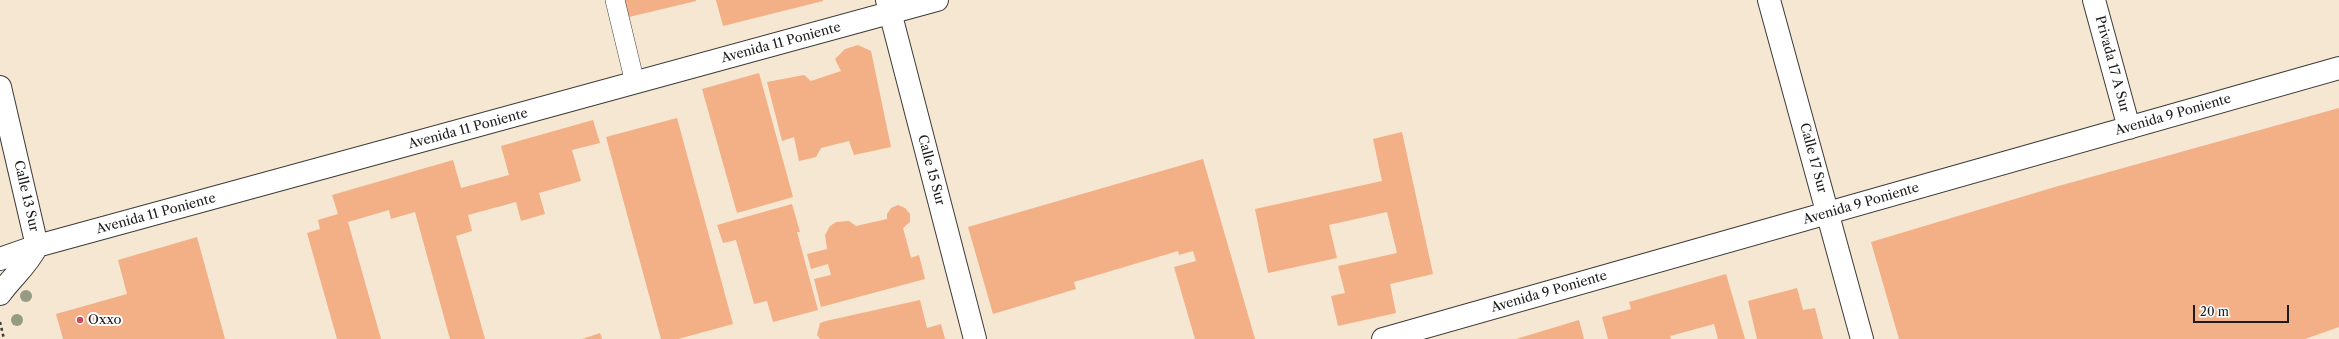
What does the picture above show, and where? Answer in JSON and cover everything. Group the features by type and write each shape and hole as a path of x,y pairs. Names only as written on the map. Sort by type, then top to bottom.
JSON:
{"street":[{"name":"Avenida 11 Poniente","path":"0,259 37,246 635,83 888,7 937,0"},
{"name":"Calle 17 Sur","path":"1769,0 1862,339"},
{"name":"Privada 17 A Sur","path":"2094,0 2129,128"},
{"name":"Calle 15 Sur","path":"888,7 975,339"},
{"name":"Avenida 9 Poniente","path":"1383,339 2339,68"},
{"name":"Calle 13 Sur","path":"0,87 37,246 28,264 11,279 0,294"}],"lane":[{"path":"615,0 635,83"}],"path":[{"path":"0,319 4,339"}],"building":[{"path":"624,0 696,0 696,1 629,17"},
{"path":"716,0 823,0 823,1 723,26"},
{"path":"858,45 871,51 891,147 854,155 849,141 821,148 816,157 799,161 794,137 782,141 767,82 804,75 811,81 841,71 835,59 845,49"},
{"path":"759,73 793,197 737,213 702,89"},
{"path":"2339,108 2339,327 2305,339 1899,339 1871,242 2055,187"},
{"path":"677,118 733,324 678,339 661,339 606,137"},
{"path":"593,120 600,143 572,150 581,181 539,193 545,214 521,221 516,202 468,215 472,231 456,236 485,339 450,339 415,212 391,219 389,210 348,222 381,339 337,339 307,233 320,229 318,220 338,214 332,195 453,160 461,188 509,175 501,146"},
{"path":"1402,132 1433,274 1390,284 1396,313 1338,326 1331,296 1345,293 1338,266 1397,253 1387,212 1329,225 1337,258 1268,273 1255,209 1382,181 1373,139"},
{"path":"1203,159 1255,339 1195,339 1174,267 1196,261 1193,251 1179,255 1178,251 1074,282 1076,289 993,314 968,227"},
{"path":"792,204 800,232 797,232 818,310 773,322 767,301 754,304 736,240 723,243 717,225"},
{"path":"898,205 905,208 910,214 910,222 903,228 911,258 919,255 925,279 821,307 814,279 831,275 828,264 811,269 807,254 827,249 825,235 830,226 836,222 849,221 856,226 887,219 887,214 891,208"},
{"path":"197,237 225,339 63,339 56,314 127,294 118,260"},
{"path":"1726,274 1745,339 1718,339 1714,324 1670,336 1671,339 1608,339 1602,317 1631,309 1629,302"},
{"path":"1797,288 1803,310 1815,308 1823,339 1757,339 1748,301"},
{"path":"920,300 927,328 941,324 945,339 820,339 817,335 820,323"},
{"path":"1579,320 1584,339 1516,339"},
{"path":"600,333 602,339 582,339"}],"place":[{"name":"Oxxo","path":"80,320"}]}
